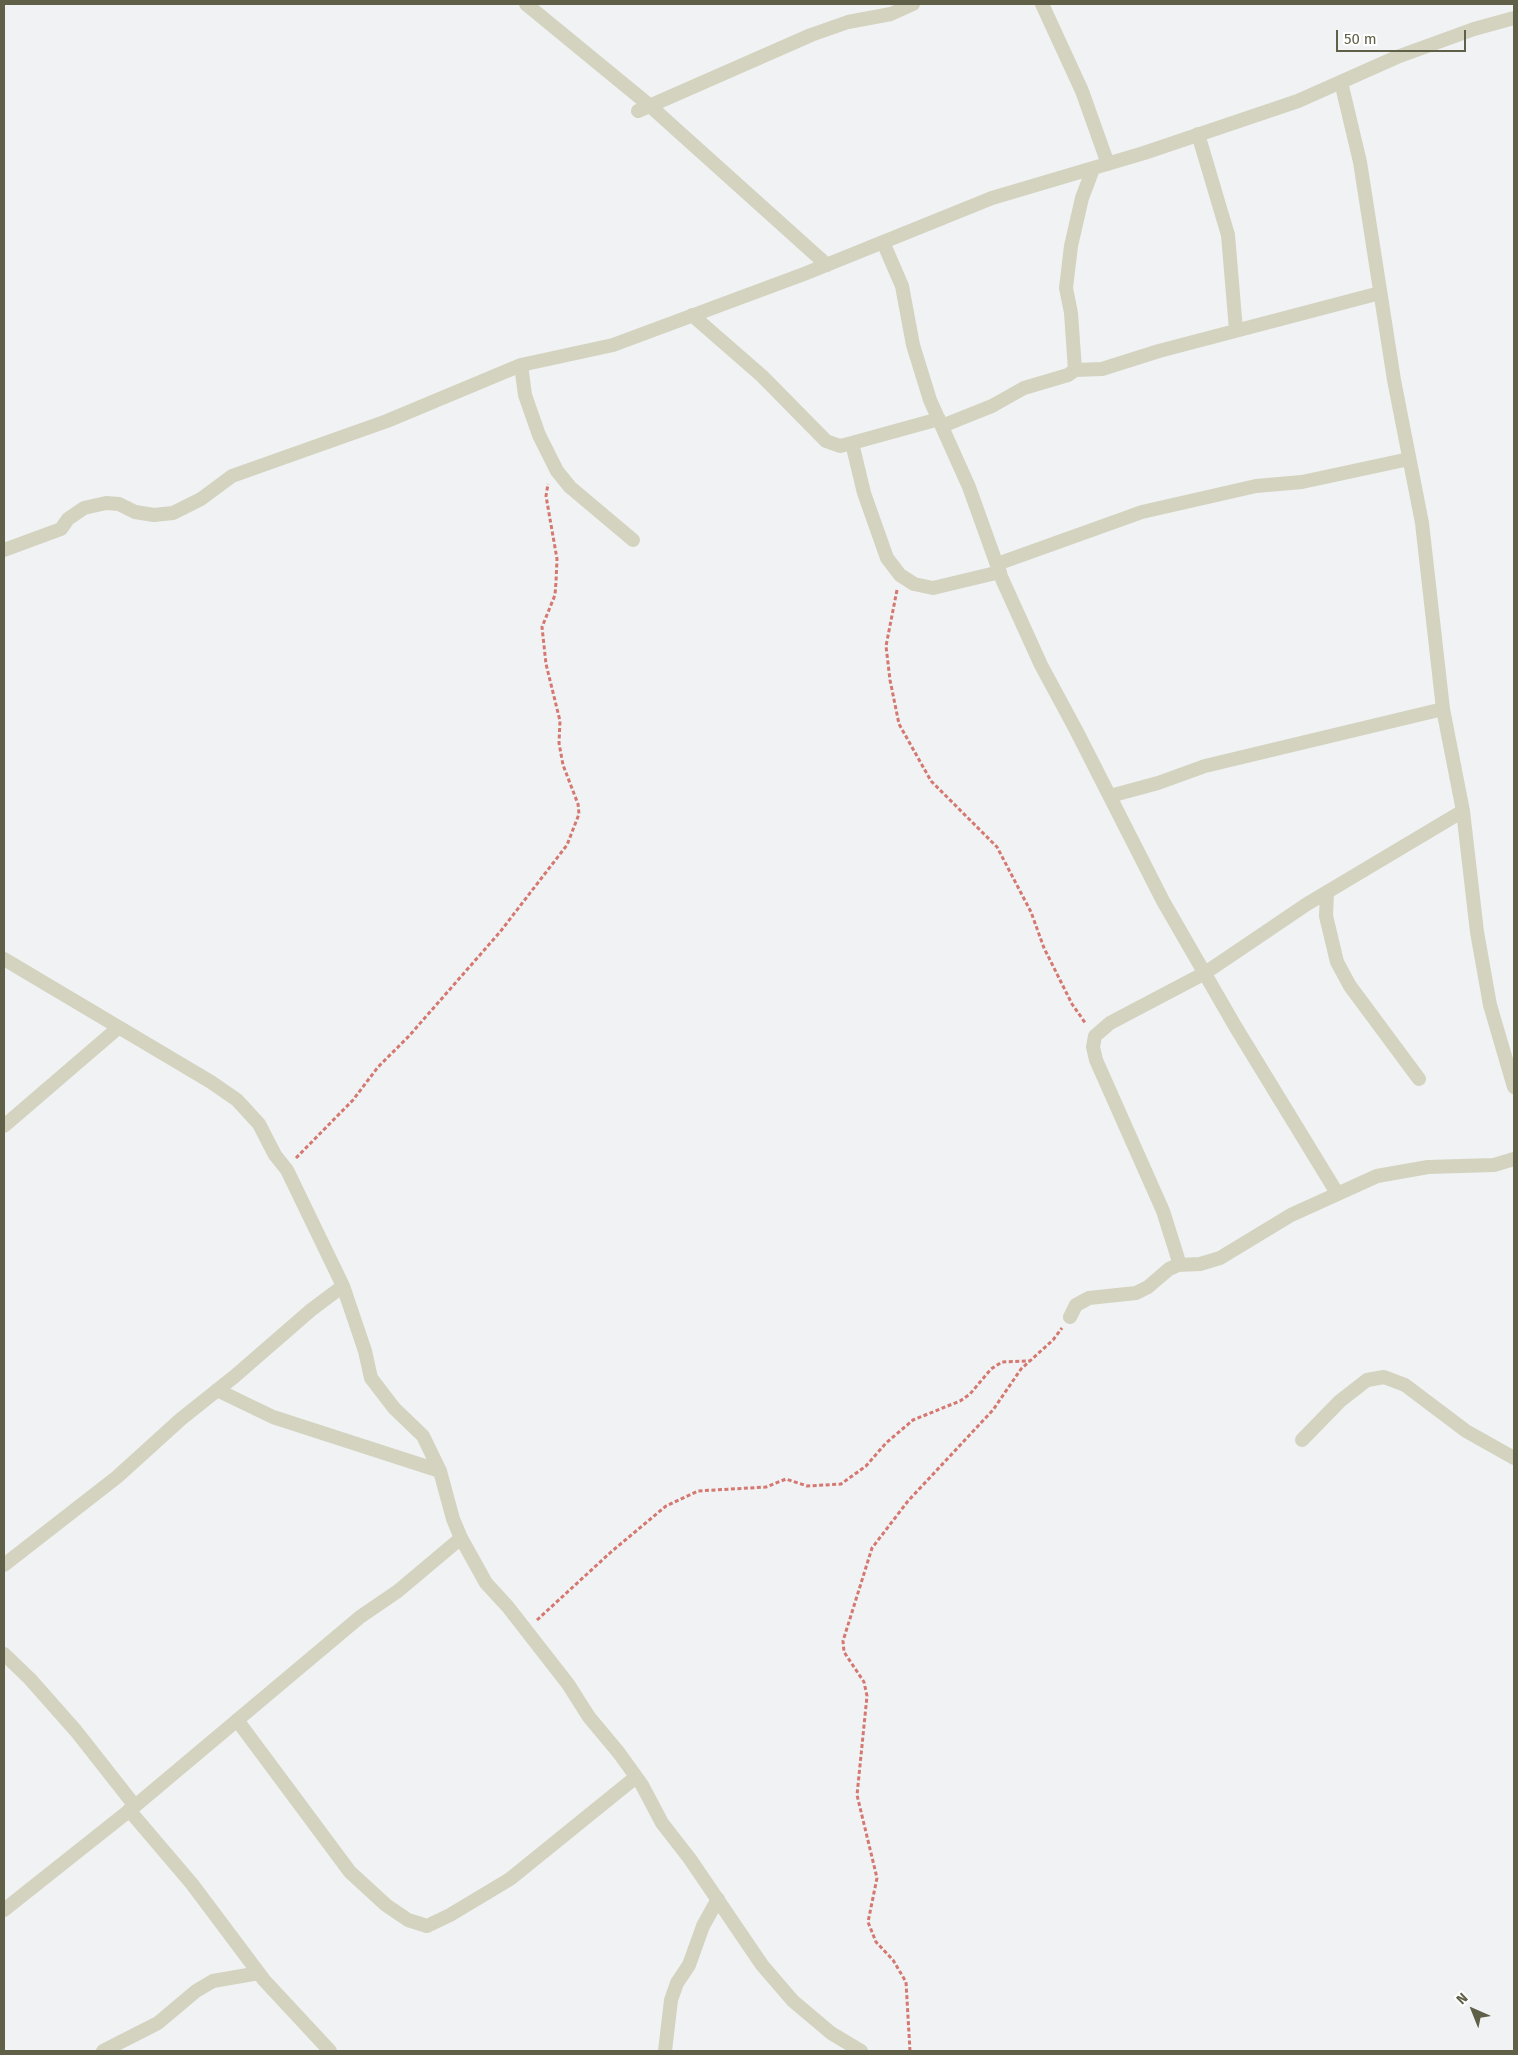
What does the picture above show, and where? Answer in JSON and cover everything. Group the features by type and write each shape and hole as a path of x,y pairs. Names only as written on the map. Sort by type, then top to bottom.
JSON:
{"street":[{"path":"526,4 643,108 827,265"},
{"path":"643,108 820,32 848,22 891,14 913,4"},
{"path":"1042,4 1082,90 1108,164"},
{"path":"4,550 60,529 68,519 84,508 119,504 135,512 154,515 173,513 200,499 232,476 387,421 521,365 613,345 827,265 992,198 1093,169 1298,101 1397,57 1474,29 1514,18"},
{"path":"1341,82 1360,162 1380,294 1422,523 1443,709 1464,811 1477,932 1501,1047 1514,1087"},
{"path":"1198,134 1228,235 1236,330"},
{"path":"1075,370 1071,312 1066,288 1071,246 1082,198 1093,169"},
{"path":"883,242 902,286 913,346 930,400 969,487 998,568 1040,665 1110,796 1163,901 1337,1193"},
{"path":"692,315 762,376 826,441 840,446 940,422 992,406 1024,388 1061,377 1075,370 1102,368 1236,330 1380,294"},
{"path":"521,365 528,403 546,452 555,468 570,487 633,540"},
{"path":"852,443 864,493 887,558 900,575 914,584 933,588 998,568 1142,512 1256,486 1302,482 1409,459"},
{"path":"1110,796 1158,783 1205,766 1443,709"},
{"path":"1180,1265 1163,1211 1096,1060 1093,1047 1095,1036 1110,1023 1205,974 1263,933 1464,811"},
{"path":"1328,893 1326,916 1337,962 1350,986 1419,1078"},
{"path":"4,959 211,1082 237,1100 259,1124 274,1155 287,1170 343,1286 365,1351 371,1378 394,1408 422,1436 440,1471 453,1519 461,1538 486,1583 508,1607 568,1684 589,1717 636,1777 662,1823 718,1899 762,1965 793,2001 831,2034 862,2051"},
{"path":"4,1126 118,1028"},
{"path":"1070,1317 1076,1305 1089,1298 1136,1293 1148,1287 1169,1269 1180,1265 1200,1264 1220,1258 1291,1215 1377,1176 1428,1167 1494,1166 1514,1159"},
{"path":"4,1564 117,1477 181,1419 311,1310 343,1286"},
{"path":"1302,1440 1340,1401 1366,1380 1384,1377 1405,1384 1466,1431 1514,1458"},
{"path":"217,1390 273,1417 440,1471"},
{"path":"4,1910 132,1808 360,1617 398,1591 461,1538"},
{"path":"4,1654 30,1679 76,1731 132,1808 259,1973 330,2051"},
{"path":"236,1720 350,1872 386,1905 408,1920 427,1926 450,1916 510,1879 636,1777"},
{"path":"665,2051 671,2000 677,1984 689,1965 703,1926 718,1899"},
{"path":"103,2051 158,2023 196,1991 213,1981 259,1973"}],"path":[{"path":"287,1170 300,1152 352,1100 378,1067 409,1036 500,932 567,845 579,814 578,804 563,765 559,743 560,721 546,664 542,627 555,595 557,559 546,496 555,468"},
{"path":"900,575 886,646 890,680 899,724 931,781 997,847 1031,912 1044,948 1072,1004 1095,1036"},
{"path":"910,2051 906,1982 893,1960 876,1942 868,1922 877,1878 857,1795 867,1696 864,1682 844,1652 843,1641 872,1548 908,1501 993,1410 1021,1369 1053,1340 1070,1317"},
{"path":"526,1630 604,1558 666,1506 698,1491 766,1486 786,1479 807,1486 841,1484 866,1466 886,1443 913,1420 960,1401 970,1394 991,1369 1002,1362 1029,1361"}]}
